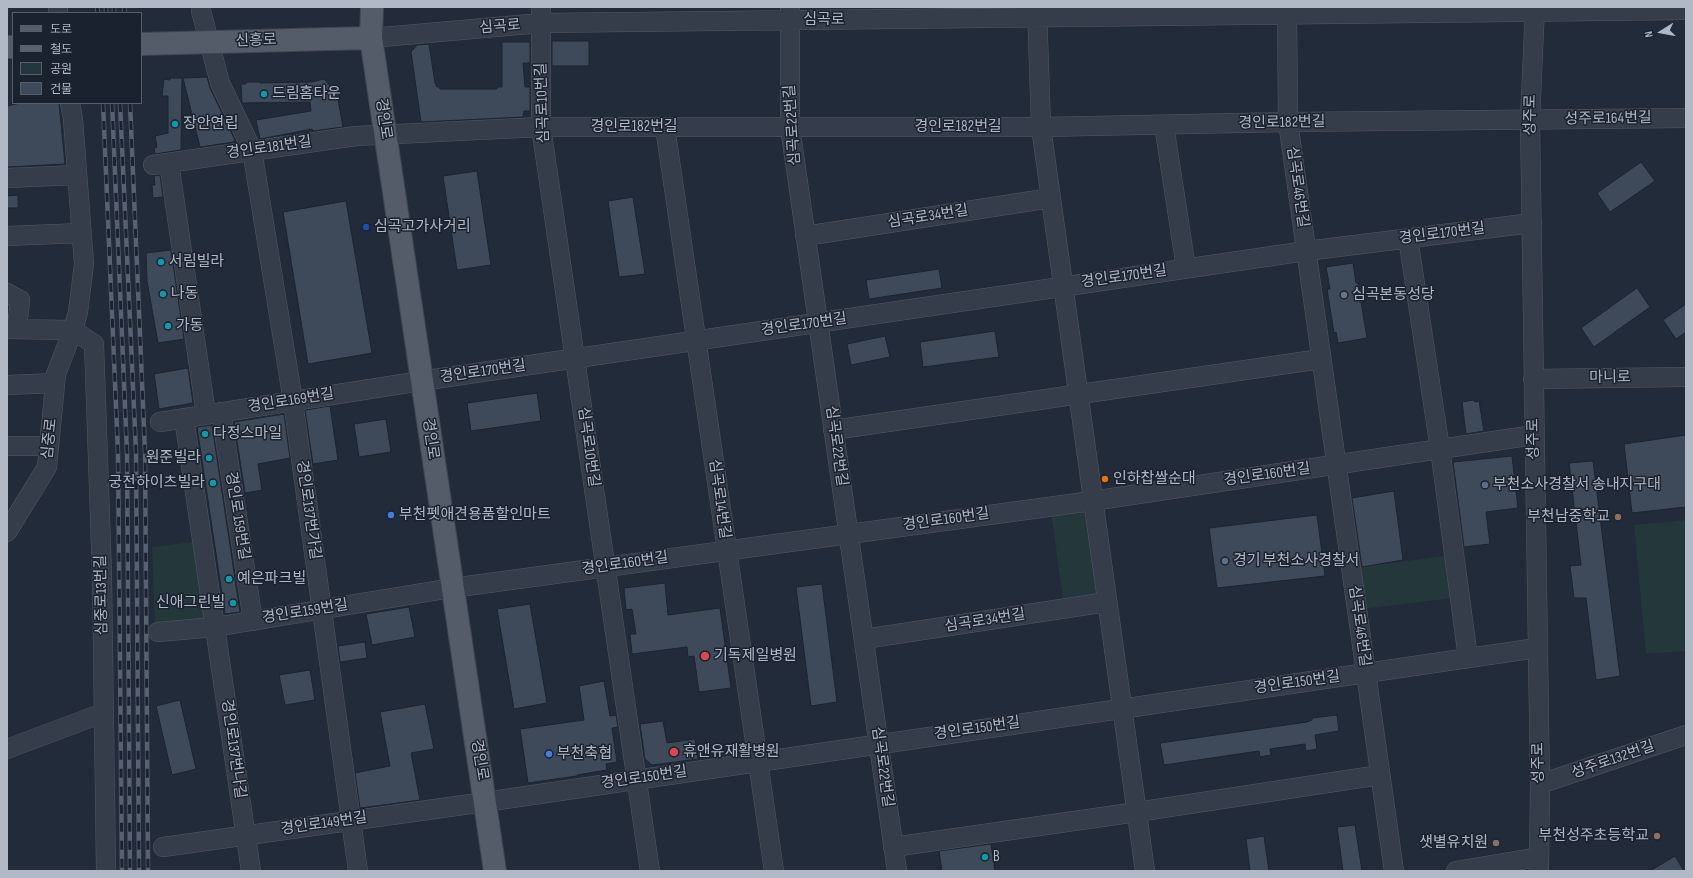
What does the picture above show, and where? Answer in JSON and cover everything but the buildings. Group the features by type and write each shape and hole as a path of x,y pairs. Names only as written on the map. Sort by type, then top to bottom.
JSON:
{"main road":[{"name":"경인로","path":"372,7 371,38 495,871"},
{"name":"신흥로","path":"142,44 371,38"}],"street":[{"name":"성주로","path":"1535,9 1530,120 1540,784 1539,864"},
{"name":"심곡로","path":"371,38 541,15 1287,10 1686,10"},
{"name":"심곡로46번길","path":"1287,10 1288,122 1394,871"},
{"name":"경인로137번가길","path":"201,11 220,83 252,150 293,400 358,871"},
{"path":"1038,12 1042,127 1092,500 1145,871"},
{"name":"심곡로22번길","path":"790,13 790,127 896,871"},
{"name":"심곡로10번길","path":"541,15 541,127 650,871"},
{"name":"심중로","path":"7,532 13,512 47,467 56,374 73,330 78,312 84,264 73,120 70,104"},
{"name":"성주로164번길","path":"1530,120 1686,118"},
{"name":"경인로182번길","path":"385,136 541,127 1042,127 1288,122 1530,120"},
{"name":"경인로170번길","path":"1164,125 1186,268"},
{"name":"심곡로14번길","path":"666,127 774,871"},
{"name":"경인로181번길","path":"161,164 356,136 385,136"},
{"name":"경인로 159번길","path":"161,164 214,413 253,621"},
{"path":"7,178 77,175"},
{"name":"심곡로34번길","path":"806,236 1051,198"},
{"name":"경인로170번길","path":"421,381 1186,268 1306,251 1532,223"},
{"path":"7,236 81,233"},
{"path":"1408,238 1440,449 1468,658"},
{"path":"7,293 20,300 12,329 73,330"},
{"name":"심중로13번길","path":"73,330 94,344 102,575 106,871"},
{"path":"833,430 1078,393 1321,359"},
{"name":"마니로","path":"1533,379 1686,377"},
{"name":"경인로169번길","path":"160,422 421,381"},
{"path":"7,385 55,383"},
{"name":"경인로137번나길","path":"184,418 251,871"},
{"name":"경인로160번길","path":"452,588 1092,500 1534,435"},
{"path":"7,446 49,446"},
{"name":"경인로159번길","path":"158,632 215,627 452,588"},
{"name":"심곡로34번길","path":"864,639 1107,602"},
{"name":"경인로150번길","path":"485,802 1537,648"},
{"path":"7,749 103,713"},
{"name":"성주로132번길","path":"1540,784 1686,735"},
{"path":"893,847 1380,775"},
{"name":"경인로149번길","path":"163,846 485,802"},
{"path":"1456,871 1539,864"}],"green space":[{"path":"1090,507 1102,599 1064,606 1051,512"},
{"path":"1686,520 1686,651 1646,654 1634,525"},
{"path":"200,541 210,623 155,627 152,547"},
{"path":"1446,556 1452,598 1363,609 1359,567"}],"railway":[{"path":"97,7 98,12"},
{"path":"106,7 106,12"},
{"path":"114,7 114,12"},
{"path":"124,7 125,12"},
{"path":"103,104 118,453 122,871"},
{"path":"112,104 127,453 130,871"},
{"path":"120,104 136,452 139,871"},
{"path":"130,104 145,452 148,871"}],"place":[{"name":"드림홈타운","path":"264,94"},
{"name":"장안연립","path":"175,124"},
{"name":"심곡고가사거리","path":"366,227"},
{"name":"서림빌라","path":"161,262"},
{"name":"나동","path":"163,294"},
{"name":"심곡본동성당","path":"1344,295"},
{"name":"가동","path":"168,326"},
{"name":"다정스마일","path":"205,434"},
{"name":"원준빌라","path":"209,458"},
{"name":"인하찹쌀순대","path":"1105,479"},
{"name":"궁전하이츠빌라","path":"213,483"},
{"name":"부천소사경찰서 송내지구대","path":"1485,485"},
{"name":"부천펫애견용품할인마트","path":"391,515"},
{"name":"부천남중학교","path":"1618,517"},
{"name":"경기 부천소사경찰서","path":"1225,561"},
{"name":"예은파크빌","path":"229,579"},
{"name":"신애그린빌","path":"233,603"},
{"name":"기독제일병원","path":"705,656"},
{"name":"휴앤유재활병원","path":"674,752"},
{"name":"부천축협","path":"549,754"},
{"name":"부천성주초등학교","path":"1657,836"},
{"name":"샛별유치원","path":"1496,843"},
{"name":"B","path":"985,857"}]}
